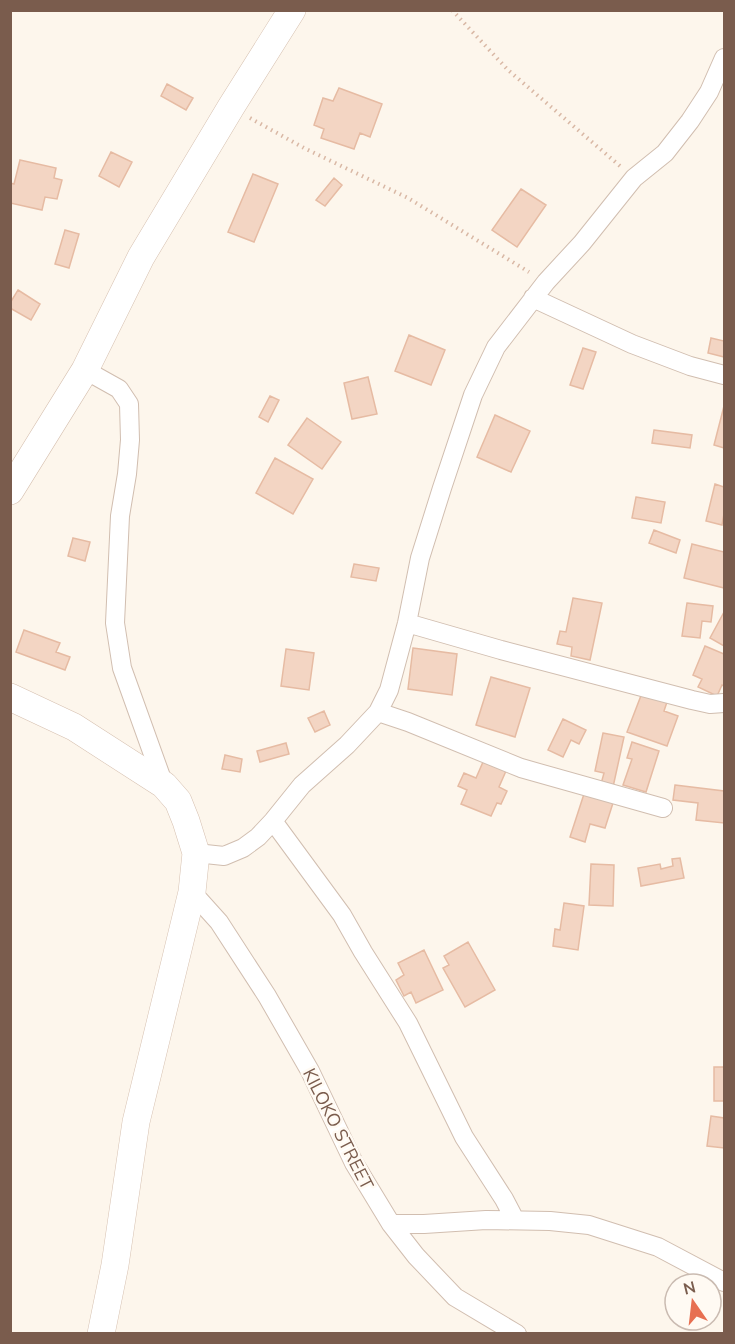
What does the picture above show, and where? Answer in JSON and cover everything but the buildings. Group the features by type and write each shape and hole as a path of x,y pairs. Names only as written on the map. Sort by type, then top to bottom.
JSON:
{"main road":[{"path":"12,485 85,370 141,256 292,10"},
{"path":"10,697 74,727 164,785 178,801 196,854 192,892 136,1122 115,1265 100,1334"}],"street":[{"path":"196,854 224,856 243,848 258,837 302,785 347,745 378,712 389,690 407,623 420,558 473,395 496,347 546,282 582,243 634,178 665,153 690,122 709,92 724,58"},
{"path":"533,298 632,344 690,366 724,375"},
{"path":"85,370 119,389 129,404 130,440 120,516 115,623 122,668 164,785"},
{"path":"407,623 692,700 710,704 724,703"},
{"path":"378,712 417,725 521,768 663,808"},
{"path":"273,822 342,915 408,1023 464,1137 515,1220"},
{"name":"KILOKO STREET","path":"192,892 219,922 267,996 310,1071 354,1163 391,1224 416,1256 455,1297 517,1334"},
{"path":"391,1224 515,1220 550,1221 589,1226 658,1247 724,1282"}],"path":[{"path":"452,10 508,70 634,178"},
{"path":"231,107 303,148 408,198 546,282"}]}
